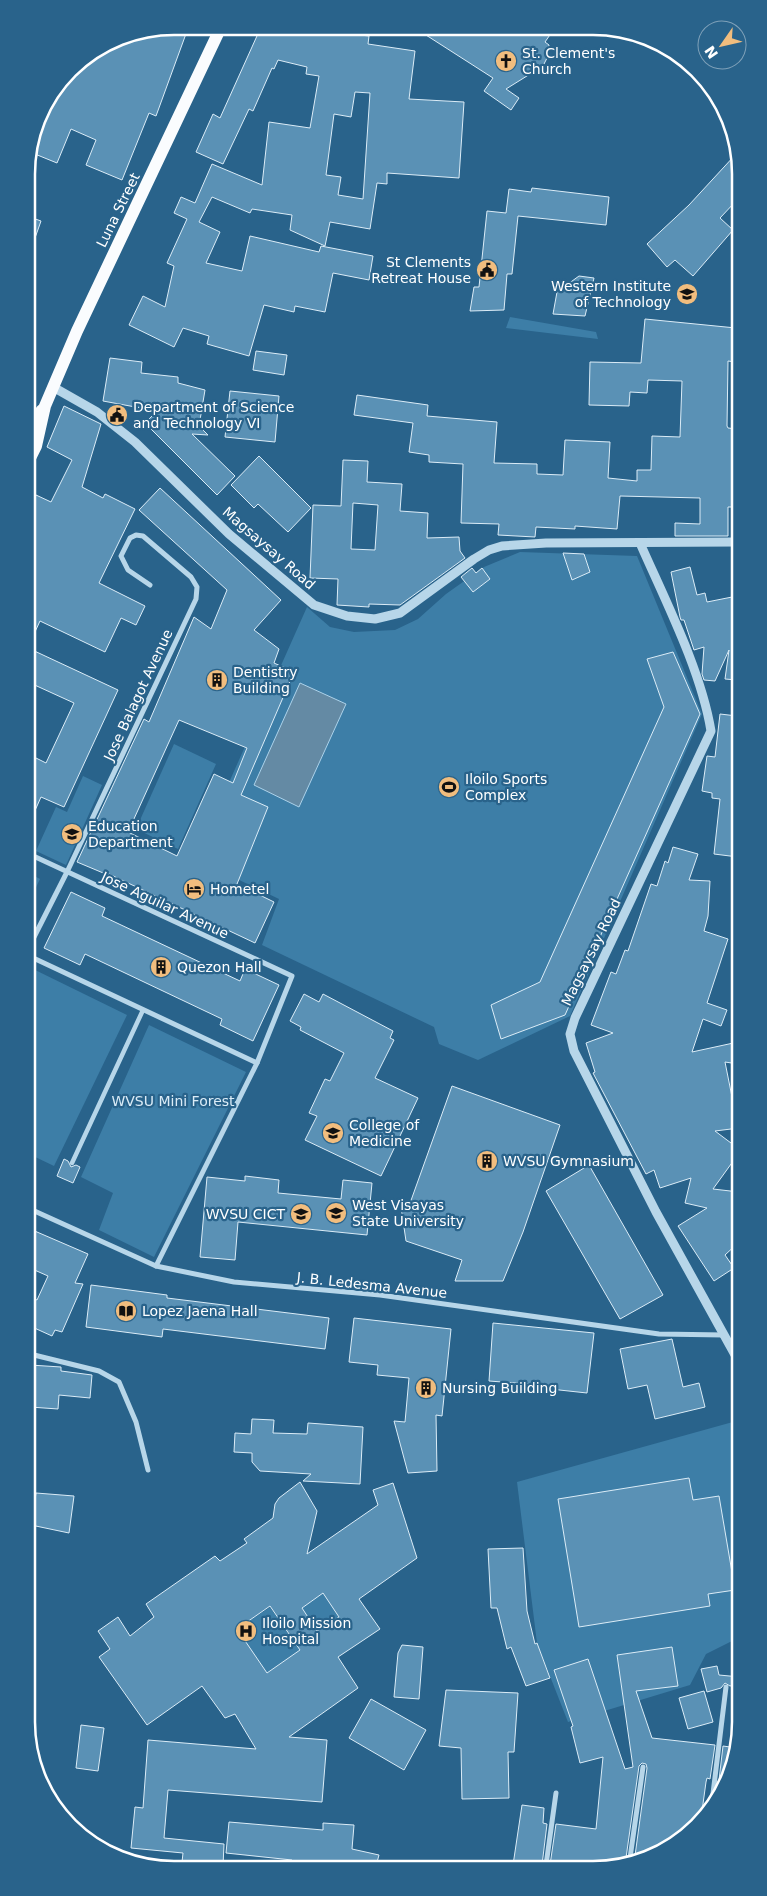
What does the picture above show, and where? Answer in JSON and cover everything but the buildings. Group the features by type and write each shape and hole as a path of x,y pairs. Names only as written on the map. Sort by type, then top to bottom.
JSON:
{"main road":[{"name":"Luna Street","path":"35,448 45,406 77,331 217,35"},
{"name":"Luna Street","path":"35,419 45,406"}],"street":[{"name":"Magsaysay Road","path":"53,387 97,412 135,442 229,534 314,605 347,616 375,619 400,613 474,559 489,550 502,546 546,543 732,542"},
{"name":"Jose Balagot Avenue","path":"35,935 67,872 196,599 197,588 191,577 143,536 136,535 130,538 121,556 128,570 150,584"},
{"name":"Magsaysay Road","path":"640,543 679,631 708,714 711,731 575,1018 570,1034 574,1050 656,1212 732,1349"},
{"name":"Jose Aguilar Avenue","path":"35,857 292,976 257,1063"},
{"path":"35,959 257,1063 156,1266"},
{"path":"72,1163 143,1010"},
{"name":"J. B. Ledesma Avenue","path":"35,1211 156,1266 234,1282 380,1295 658,1334 724,1335"},
{"path":"35,1355 99,1371 119,1382 136,1422 148,1470"},
{"path":"713,1790 726,1687"},
{"path":"630,1856 643,1767"},
{"path":"547,1861 556,1793"}],"green space":[{"path":"510,317 596,332 598,339 506,328"},
{"name":"Iloilo Sports Complex","path":"520,552 637,556 702,714 570,1016 478,1060 439,1044 434,1027 262,945 279,899 195,859 307,607 330,627 354,632 395,630 418,619 446,594 484,567"},
{"path":"174,744 216,764 178,849 136,829"},
{"path":"83,776 102,785 66,865 36,851 56,807 67,812"},
{"path":"35,876 40,879 35,889"},
{"path":"35,970 127,1015 54,1166 35,1157"},
{"name":"WVSU Mini Forest","path":"149,1025 246,1072 154,1257 99,1230 113,1193 81,1177"},
{"path":"732,1422 732,1641 706,1654 690,1685 568,1722 537,1643 517,1482"},
{"path":"323,1593 339,1617 317,1631 302,1608"},
{"path":"270,1607 300,1650 267,1673 237,1629"}],"shaded area":[{"path":"300,683 346,704 299,807 254,785"}],"place":[{"name":"St. Clement's Church","path":"506,61"},
{"name":"St Clements Retreat House","path":"487,270"},
{"name":"Western Institute of Technology","path":"687,294"},
{"name":"Department of Science and Technology VI","path":"117,415"},
{"name":"Dentistry Building","path":"217,680"},
{"name":"Iloilo Sports Complex","path":"449,787"},
{"name":"Education Department","path":"72,834"},
{"name":"Hometel","path":"194,889"},
{"name":"Quezon Hall","path":"161,967"},
{"name":"College of Medicine","path":"333,1133"},
{"name":"WVSU Gymnasium","path":"487,1161"},
{"name":"West Visayas State University","path":"336,1213"},
{"name":"WVSU CICT","path":"301,1214"},
{"name":"Lopez Jaena Hall","path":"126,1311"},
{"name":"Nursing Building","path":"426,1388"},
{"name":"Iloilo Mission Hospital","path":"246,1631"}]}
